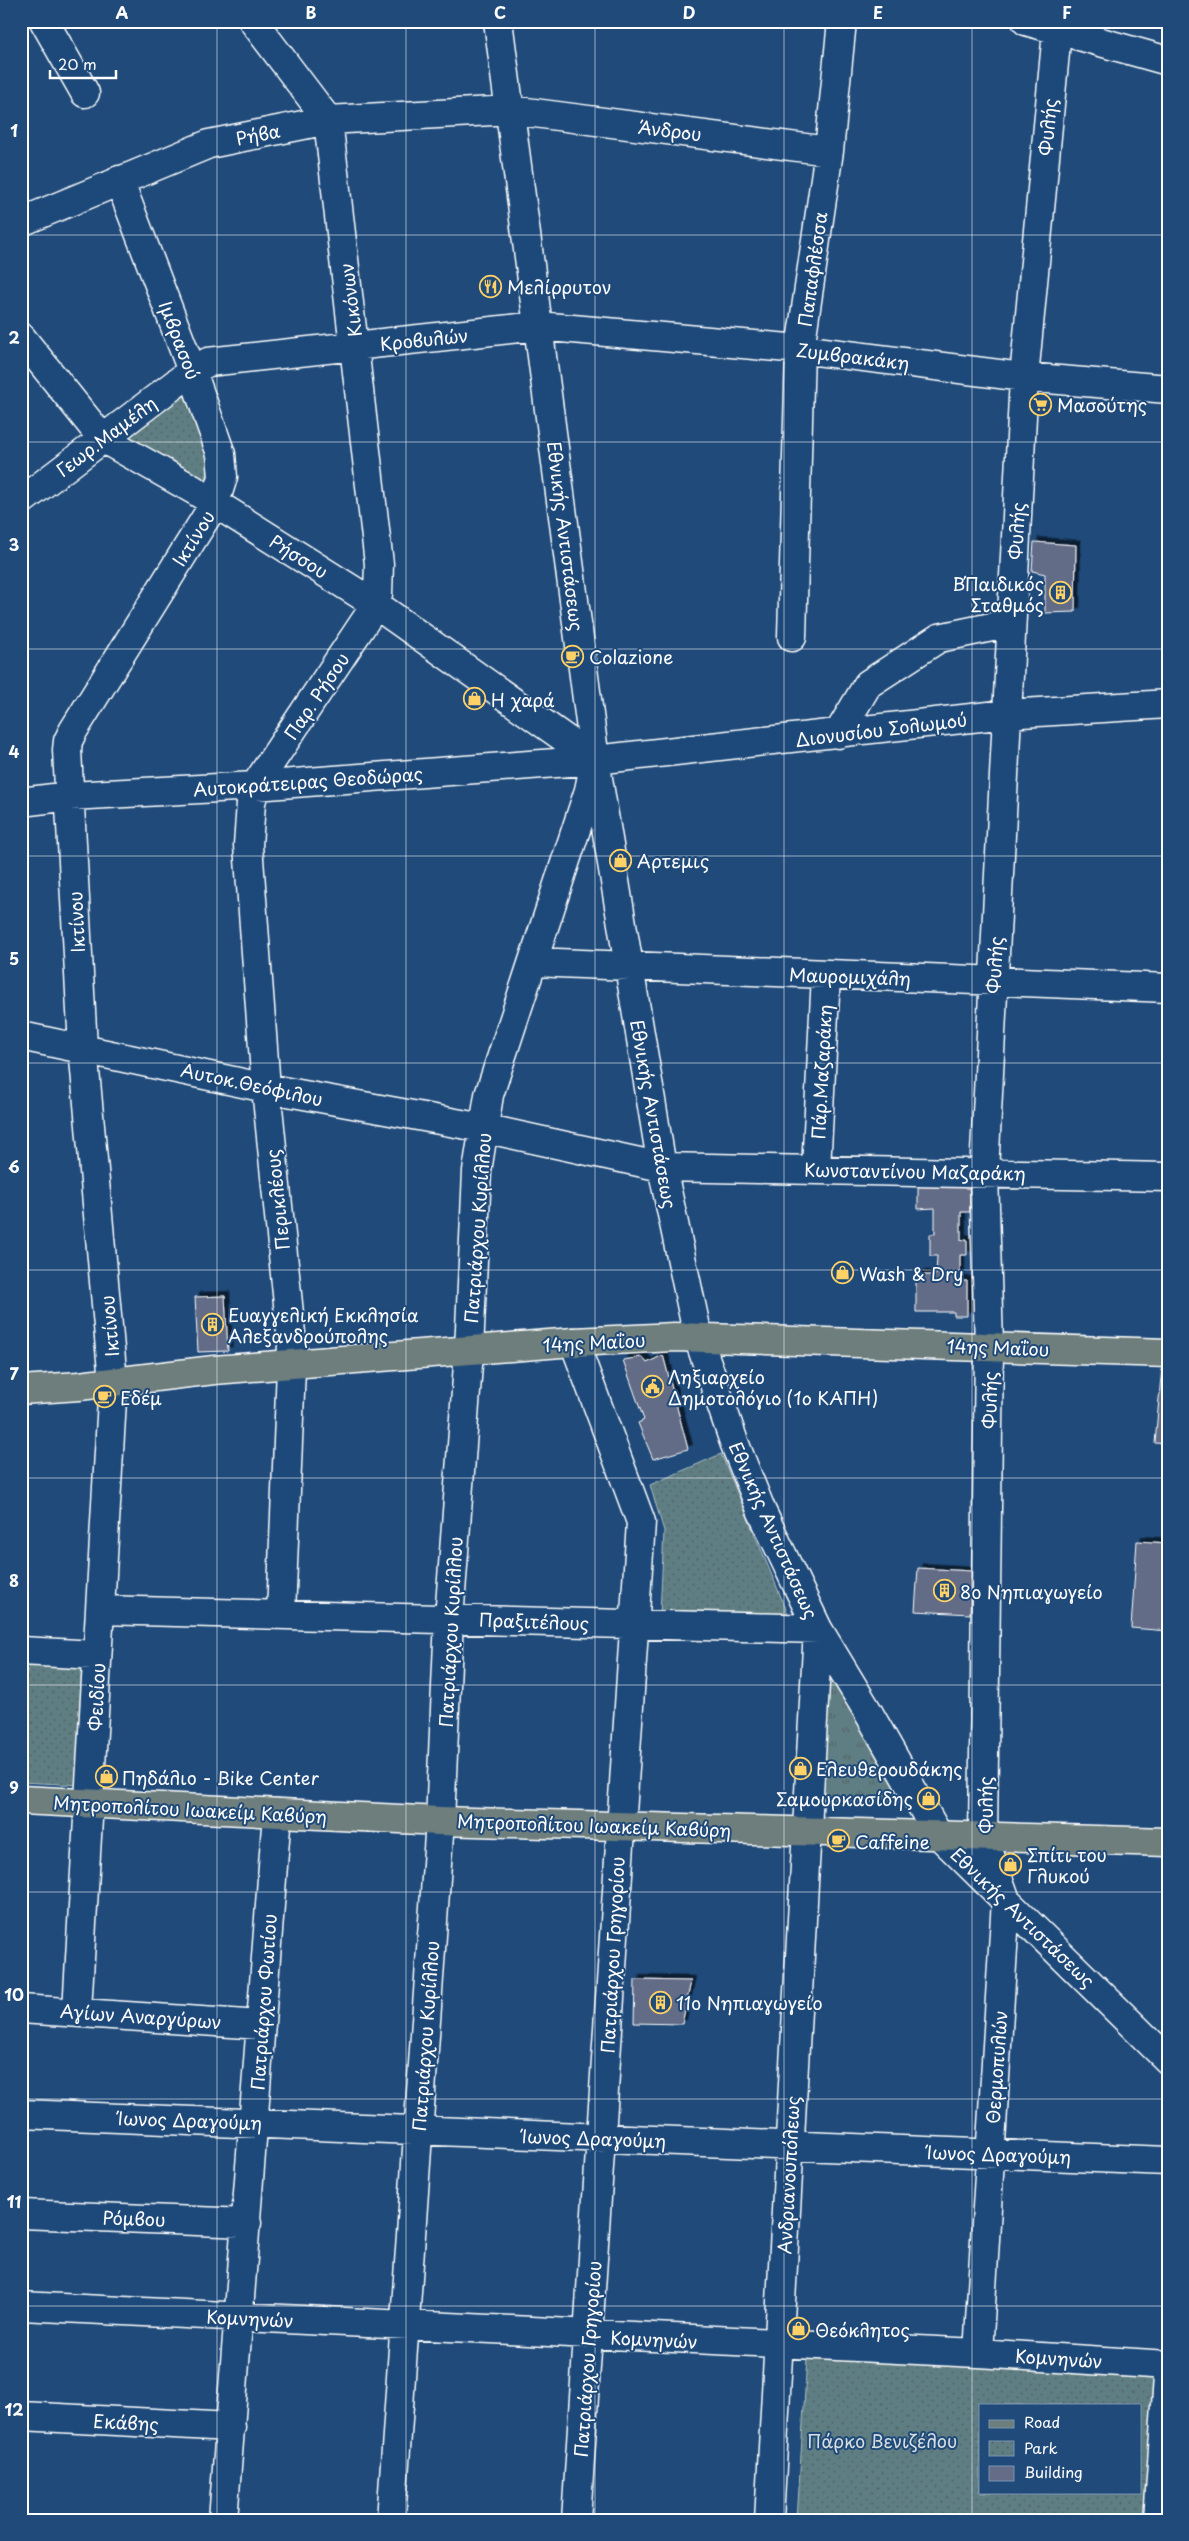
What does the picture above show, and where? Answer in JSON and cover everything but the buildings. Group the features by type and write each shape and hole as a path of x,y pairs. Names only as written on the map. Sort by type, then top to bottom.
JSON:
{"main road":[{"name":"14ης Μαΐου","path":"21,1390 113,1382 214,1370 574,1342 698,1337 1168,1353"},
{"name":"Μητροπολίτου Ιωακείμ Καβύρη","path":"21,1800 440,1820 1168,1842"}],"street":[{"path":"44,21 85,93"},
{"path":"253,21 328,120"},
{"name":"Εθνικής Αντιστάσεως","path":"498,21 595,760 662,1167 698,1337 734,1442 762,1512 818,1629 872,1718 938,1835 1168,2060"},
{"name":"Παπαφλέσσα","path":"792,637 800,349 829,151 842,21"},
{"path":"1026,21 1057,25 1168,61"},
{"name":"Φυλής","path":"1006,1900 983,1836 989,1346 984,1173 1024,377 1057,25"},
{"name":"Ρήβα","path":"21,222 119,180 217,142 328,120 510,110"},
{"name":"Άνδρου","path":"510,110 829,151"},
{"name":"Κικόνων","path":"328,120 356,346 379,558 379,588 374,604"},
{"name":"Ιμβρασού","path":"119,180 217,440 224,468 215,504"},
{"name":"Ζυμβρακάκη","path":"538,326 800,349 1024,377 1168,389"},
{"name":"Κροβυλών","path":"192,371 204,364 219,360 538,326"},
{"name":"Ρήσσου","path":"21,337 102,438 215,504 374,604 595,760"},
{"name":"Γεωρ.Μαμέλη","path":"21,501 192,371"},
{"name":"Ικτίνου","path":"113,1382 83,1048 68,741 215,504"},
{"name":"Παρ. Ρήσου","path":"255,786 360,630 374,604"},
{"path":"838,734 868,684 939,638 1011,623"},
{"name":"Διονυσίου Σολωμού","path":"595,760 1007,714 1168,704"},
{"name":"Αυτοκράτειρας Θεοδώρας","path":"21,802 70,796 255,786 595,760"},
{"name":"Πατριάρχου Κυρίλλου","path":"391,2520 440,1820 449,1619 469,1351 477,1172 489,1095 589,790 595,760"},
{"name":"Περικλέους","path":"255,786 251,803 248,845 266,1088 291,1334 281,1614"},
{"name":"Μαυρομιχάλη","path":"533,962 826,976 993,980 1168,988"},
{"name":"Πάρ.Μαζαράκη","path":"816,1169 826,976"},
{"name":"Αυτοκ.Θεόφιλου","path":"21,1036 266,1088 483,1128 662,1167"},
{"name":"Κωνσταντίνου Μαζαράκη","path":"662,1167 1168,1177"},
{"name":"Πατριάρχου Γρηγορίου","path":"574,1342 641,1522 576,2520"},
{"name":"Φειδίου","path":"77,2011 91,1804 113,1382"},
{"name":"Πραξιτέλους","path":"100,1610 818,1629"},
{"name":"Ανδριανουπόλεως","path":"769,2520 818,1629"},
{"path":"21,1651 98,1655"},
{"name":"Πατριάρχου Φωτίου","path":"223,2520 255,2122 277,1813"},
{"name":"Θερμοπυλών","path":"978,2353 1006,1900"},
{"name":"Αγίων Αναργύρων","path":"21,2008 261,2025"},
{"name":"Ίωνος Δραγούμη","path":"21,2114 255,2122 1168,2161"},
{"name":"Ρόμβου","path":"21,2214 247,2223"},
{"name":"Κομνηνών","path":"21,2306 588,2336 978,2353 1168,2365"},
{"path":"1158,2520 1168,2377"},
{"name":"Εκάβης","path":"21,2416 231,2427"}],"green space":[{"path":"176,396 188,396 210,467 205,481 127,436"},
{"path":"721,1454 789,1616 660,1614 664,1531 650,1485"},
{"path":"826,1659 902,1802 821,1803"},
{"path":"30,1664 88,1667 82,1785 21,1782 21,1686"},
{"name":"Πάρκο Βενιζέλου","path":"807,2357 1155,2378 1146,2520 797,2520"}],"place":[{"name":"Μελίρρυτον","path":"491,286"},
{"name":"Μασούτης","path":"1041,404"},
{"name":"Β΄Παιδικός Σταθμός","path":"1060,593"},
{"name":"Colazione","path":"573,656"},
{"name":"Η χαρά","path":"475,699"},
{"name":"Αρτεμις","path":"621,860"},
{"name":"Wash & Dry","path":"843,1273"},
{"name":"Ευαγγελική Εκκλησία Αλεξανδρούπολης","path":"212,1324"},
{"name":"Ληξιαρχείο Δημοτολόγιο (1ο ΚΑΠΗ)","path":"652,1386"},
{"name":"Εδέμ","path":"104,1397"},
{"name":"8ο Νηπιαγωγείο","path":"944,1591"},
{"name":"Ελευθερουδάκης","path":"800,1768"},
{"name":"Πηδάλιo - Bike Center","path":"106,1777"},
{"name":"Σαμουρκασίδης","path":"929,1798"},
{"name":"Caffeine","path":"839,1841"},
{"name":"Σπίτι του Γλυκού","path":"1011,1864"},
{"name":"11ο Νηπιαγωγείο","path":"660,2002"},
{"name":"Θεόκλητος","path":"799,2329"}]}
